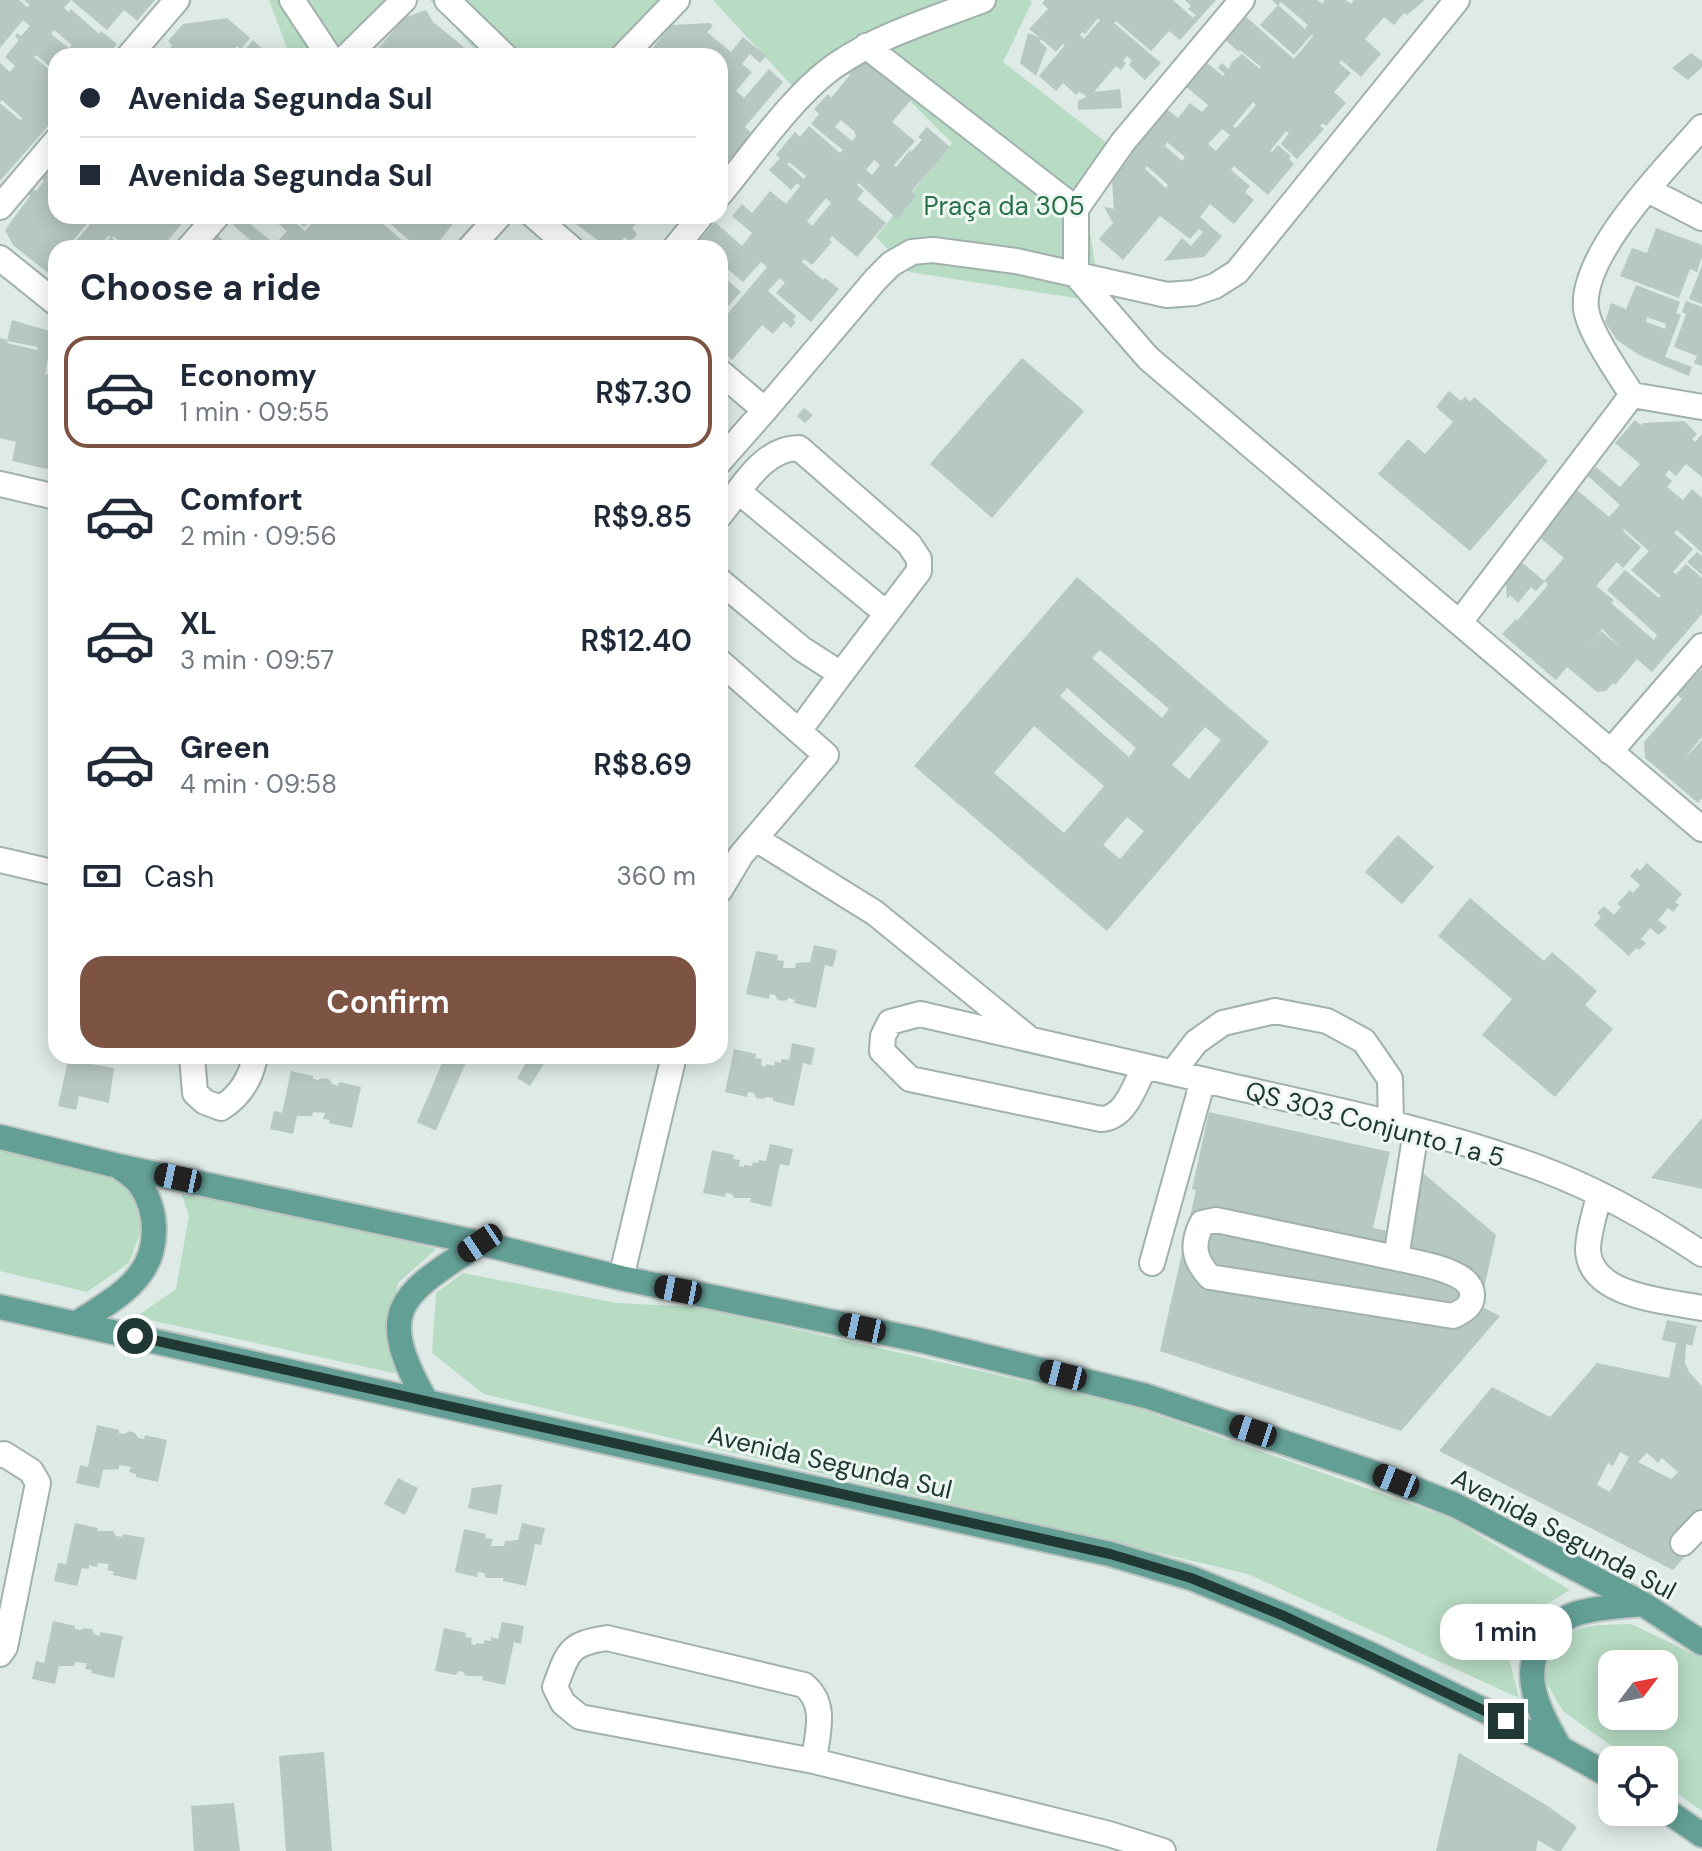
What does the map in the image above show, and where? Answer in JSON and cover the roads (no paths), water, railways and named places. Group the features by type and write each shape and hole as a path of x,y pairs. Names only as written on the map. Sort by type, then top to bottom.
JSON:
{"main road":[{"name":"Avenida Segunda Sul","path":"0,1137 118,1166 480,1243 621,1278 924,1341 1146,1396 1366,1470 1455,1505 1643,1604 1702,1643"},
{"path":"77,1323 140,1275 153,1251 153,1219 141,1185 118,1166"},
{"path":"426,1401 406,1366 398,1337 401,1308 416,1287 480,1243"},
{"name":"Avenida Segunda Sul","path":"0,1307 1110,1554 1191,1578 1372,1655 1598,1769"},
{"path":"1560,1748 1538,1709 1531,1679 1534,1652 1552,1626 1578,1613 1643,1604"},
{"path":"1678,1819 1702,1835"}],"street":[{"path":"136,48 177,0"},
{"path":"292,0 324,48"},
{"path":"355,48 404,0"},
{"path":"447,0 497,48"},
{"path":"631,48 677,0"},
{"path":"728,184 802,96 833,67 866,46 983,0"},
{"path":"1242,0 1123,142 1076,209 1076,275 1122,332 1148,358 1702,829"},
{"path":"728,452 876,279 891,264 912,252 961,252 1167,295 1194,293 1215,286 1237,272 1457,0"},
{"path":"866,46 1076,209"},
{"path":"1702,127 1637,200 1597,261 1587,285 1586,311 1605,352 1632,395 1702,407"},
{"path":"0,207 48,150"},
{"path":"1648,190 1702,218"},
{"path":"196,240 210,224"},
{"path":"477,240 492,224"},
{"path":"543,224 562,240"},
{"path":"682,240 694,224"},
{"path":"0,258 48,297"},
{"path":"728,379 765,410"},
{"path":"1460,622 1632,395"},
{"path":"728,505 765,460 787,448 799,448 909,544 919,559 919,571 799,731"},
{"path":"0,484 48,495"},
{"path":"739,492 886,613"},
{"path":"728,588 802,649 841,674"},
{"path":"1610,752 1702,646"},
{"path":"728,669 826,755 773,815 728,874"},
{"path":"756,839 875,913 1031,1040"},
{"path":"0,860 48,871"},
{"path":"1173,1072 1196,1042 1223,1023 1275,1011 1327,1021 1364,1041 1390,1079 1391,1124"},
{"name":"QS 303 Conjunto 1 a 5","path":"1145,1066 1125,1105 1109,1119 1101,1119 910,1079 882,1051 882,1045 890,1022 920,1014 1173,1072 1391,1124 1542,1169 1599,1194 1702,1254"},
{"path":"193,1064 195,1093 205,1102 221,1108 238,1097 254,1064"},
{"path":"621,1278 672,1064"},
{"path":"1152,1263 1203,1080"},
{"path":"1396,1258 1416,1131"},
{"path":"1599,1194 1588,1249 1592,1265 1604,1279 1619,1291 1702,1308"},
{"path":"1216,1220 1396,1258 1454,1273 1466,1280 1472,1289 1472,1302 1464,1311 1453,1316 1210,1277 1199,1265 1194,1250 1202,1223 1216,1220"},
{"path":"0,1455 4,1454 31,1471 38,1483 5,1647 0,1654"},
{"path":"1683,1543 1702,1523"},
{"path":"814,1761 820,1706 813,1692 791,1681 607,1638 582,1642 574,1649 567,1656 555,1687 563,1703 580,1717 814,1761 1107,1842 1163,1851"}],"park label":[{"name":"Praça da 305","path":"1004,206"}]}
